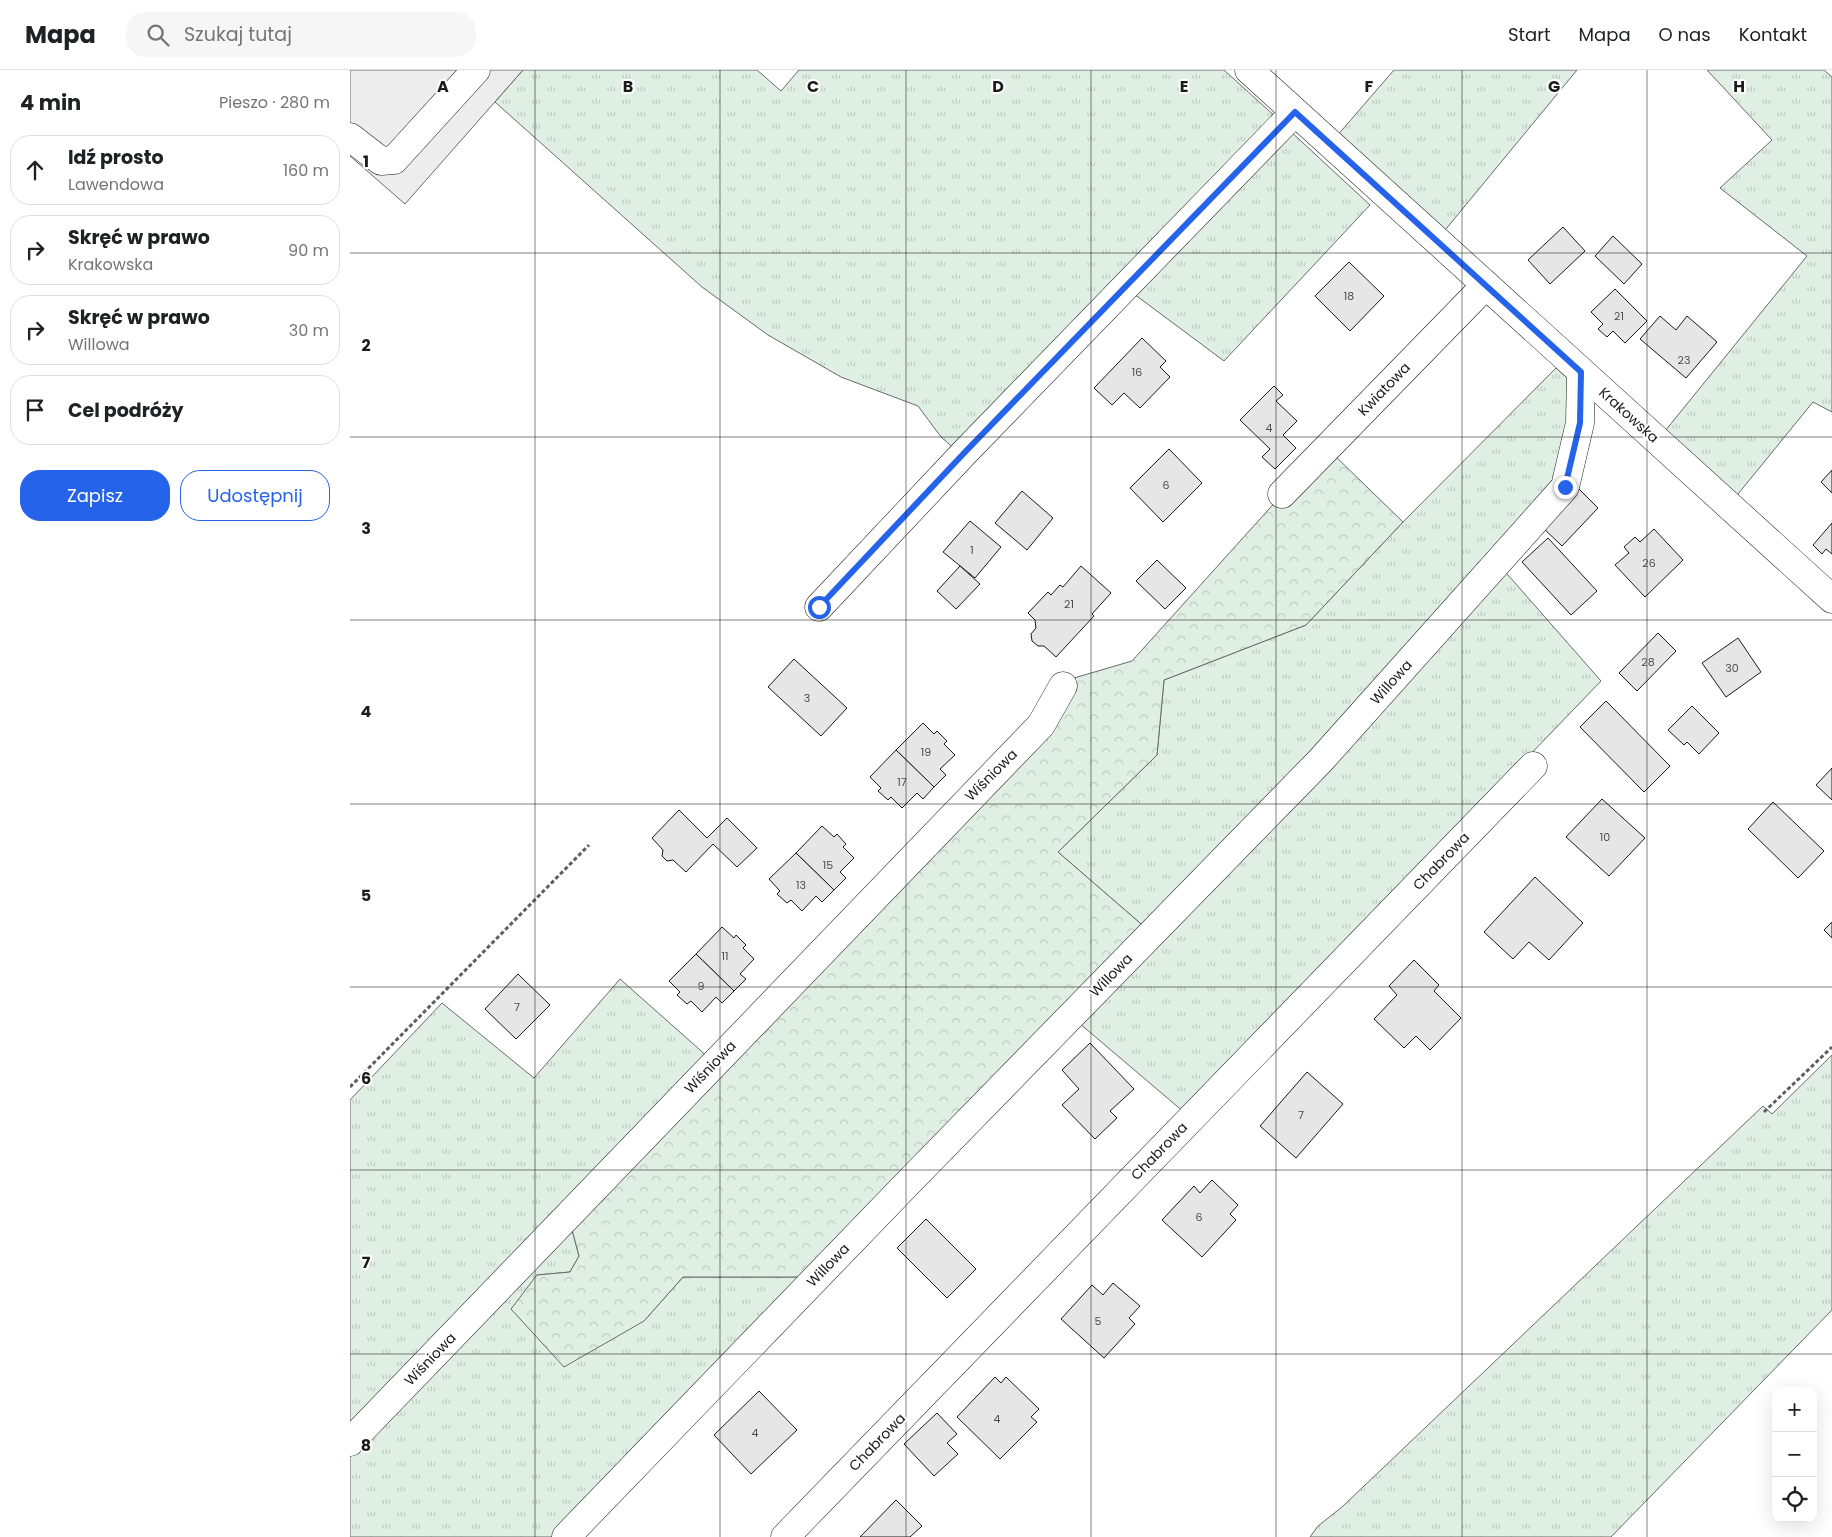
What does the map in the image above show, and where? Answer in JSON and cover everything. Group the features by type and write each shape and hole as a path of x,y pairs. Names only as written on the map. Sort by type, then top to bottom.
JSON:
{"street":[{"path":"350,137 381,161 394,160 476,70"},
{"name":"Krakowska","path":"1249,70 1832,599"},
{"path":"819,607 980,437 1295,112"},
{"name":"Kwiatowa","path":"1282,494 1486,285"},
{"name":"Willowa","path":"566,1537 891,1200 1322,760 1565,487 1580,423 1581,372"},
{"name":"Wiśniowa","path":"350,1442 1040,725 1063,686"},
{"name":"Chabrowa","path":"785,1537 1533,766"}],"path":[{"path":"350,1087 589,845"},
{"path":"1764,1112 1832,1048"}],"green space":[{"path":"523,70 757,70 781,91 799,70 1224,70 1279,120 957,451 941,437 918,406 841,377 768,335 702,287 495,102"},
{"path":"1394,70 1577,70 1441,235 1336,137"},
{"path":"1707,70 1824,70 1832,77 1832,412 1813,402 1734,499 1665,431 1807,256 1720,188 1772,140"},
{"path":"1288,129 1370,205 1224,361 1130,291"},
{"path":"1556,368 1574,384 1557,486 1148,930 1058,852 1157,755 1164,680 1306,625 1403,522"},
{"path":"1332,453 1403,522 1306,625 1164,680 1157,755 1058,852 1148,930 802,1277 683,1277 644,1321 564,1367 511,1309 537,1275 570,1272 579,1256 570,1222 1048,729 1074,678 1132,661 1278,499"},
{"path":"1501,567 1601,681 1185,1113 1079,1023"},
{"path":"620,979 708,1057 350,1428 350,1100 442,1003 534,1078"},
{"path":"1832,1055 1832,1310 1611,1537 1310,1537 1318,1526 1342,1507 1763,1106 1772,1114"},
{"path":"570,1222 579,1256 570,1272 537,1275 644,1321 683,1277 802,1277 556,1537 350,1537 350,1451"}],"shaded area":[{"path":"350,70 523,70 405,204 350,156"}],"building":[{"path":"1563,227 1585,251 1550,284 1528,260"},
{"path":"1613,236 1642,264 1624,284 1595,256"},
{"path":"1349,262 1384,296 1350,331 1315,296"},
{"path":"1615,289 1647,321 1625,343 1613,331 1607,337 1598,329 1603,324 1591,312"},
{"path":"1660,316 1676,330 1687,316 1717,342 1686,378 1640,339"},
{"path":"1142,338 1166,361 1160,367 1170,377 1140,408 1124,393 1112,405 1094,388"},
{"path":"1274,386 1283,395 1276,401 1297,421 1283,435 1296,448 1275,469 1262,457 1270,449 1240,420"},
{"path":"1169,449 1202,483 1163,522 1130,488"},
{"path":"1832,470 1832,493 1821,482"},
{"path":"1578,488 1598,508 1562,546 1541,526"},
{"path":"1022,491 1053,518 1027,550 995,523"},
{"path":"970,521 1001,547 975,578 943,552"},
{"path":"1832,523 1832,554 1826,549 1822,554 1813,545"},
{"path":"1654,529 1683,560 1645,597 1615,565 1629,553 1624,547 1635,537 1640,542"},
{"path":"1548,538 1597,591 1571,615 1522,562"},
{"path":"1157,560 1186,588 1165,609 1136,581"},
{"path":"960,566 980,584 956,609 937,591"},
{"path":"1081,566 1111,593 1092,614 1094,616 1056,657 1044,646 1038,646 1032,641 1031,634 1036,628 1035,620 1028,613 1048,592 1051,595 1060,585 1063,587"},
{"path":"1658,633 1676,651 1637,691 1619,673"},
{"path":"1738,638 1761,672 1726,697 1702,663"},
{"path":"794,659 847,708 821,736 768,687"},
{"path":"1606,701 1670,766 1644,792 1580,727"},
{"path":"1692,706 1719,733 1699,754 1687,742 1684,745 1668,730"},
{"path":"923,723 934,734 937,731 947,741 944,744 955,755 940,769 946,775 934,787 896,750"},
{"path":"896,750 934,787 923,799 917,793 902,808 891,797 888,800 878,791 881,788 870,777"},
{"path":"1832,768 1832,800 1816,785"},
{"path":"1602,799 1645,838 1609,876 1566,837"},
{"path":"1773,802 1824,851 1798,878 1748,829"},
{"path":"679,810 707,838 727,818 757,848 737,867 713,844 686,872 673,860 667,861 662,856 663,850 652,838"},
{"path":"822,826 834,837 837,834 846,844 843,847 854,858 840,872 846,878 834,890 796,853"},
{"path":"796,853 834,890 822,902 816,896 802,911 791,900 787,903 777,894 780,891 769,879"},
{"path":"1535,877 1583,923 1549,960 1529,942 1513,959 1484,932"},
{"path":"1832,922 1832,938 1824,930"},
{"path":"722,927 734,938 736,935 746,945 743,948 754,959 740,974 746,979 734,991 696,954"},
{"path":"696,954 734,991 722,1003 716,997 702,1012 691,1001 687,1004 677,995 680,992 669,981"},
{"path":"1414,960 1439,985 1434,991 1461,1018 1430,1050 1416,1036 1404,1048 1374,1019 1397,995 1389,986"},
{"path":"518,974 550,1005 516,1039 485,1009"},
{"path":"1090,1043 1134,1089 1110,1111 1117,1118 1095,1139 1062,1105 1079,1089 1062,1070"},
{"path":"1307,1072 1343,1104 1296,1158 1260,1126"},
{"path":"1212,1180 1238,1205 1230,1214 1236,1220 1202,1257 1162,1220 1194,1186 1200,1193"},
{"path":"926,1219 976,1269 947,1298 897,1248"},
{"path":"1113,1283 1140,1306 1129,1318 1135,1324 1104,1358 1061,1319 1092,1285 1103,1295"},
{"path":"995,1377 1001,1383 1006,1377 1039,1409 1031,1417 1037,1422 1000,1459 957,1417"},
{"path":"759,1391 797,1430 751,1474 714,1435"},
{"path":"937,1413 957,1434 947,1443 958,1454 934,1476 904,1444"},
{"path":"896,1500 922,1526 910,1537 860,1537"}],"route":[{"path":"819,607 966,451 1295,112 1581,372 1580,423 1565,487"}]}
